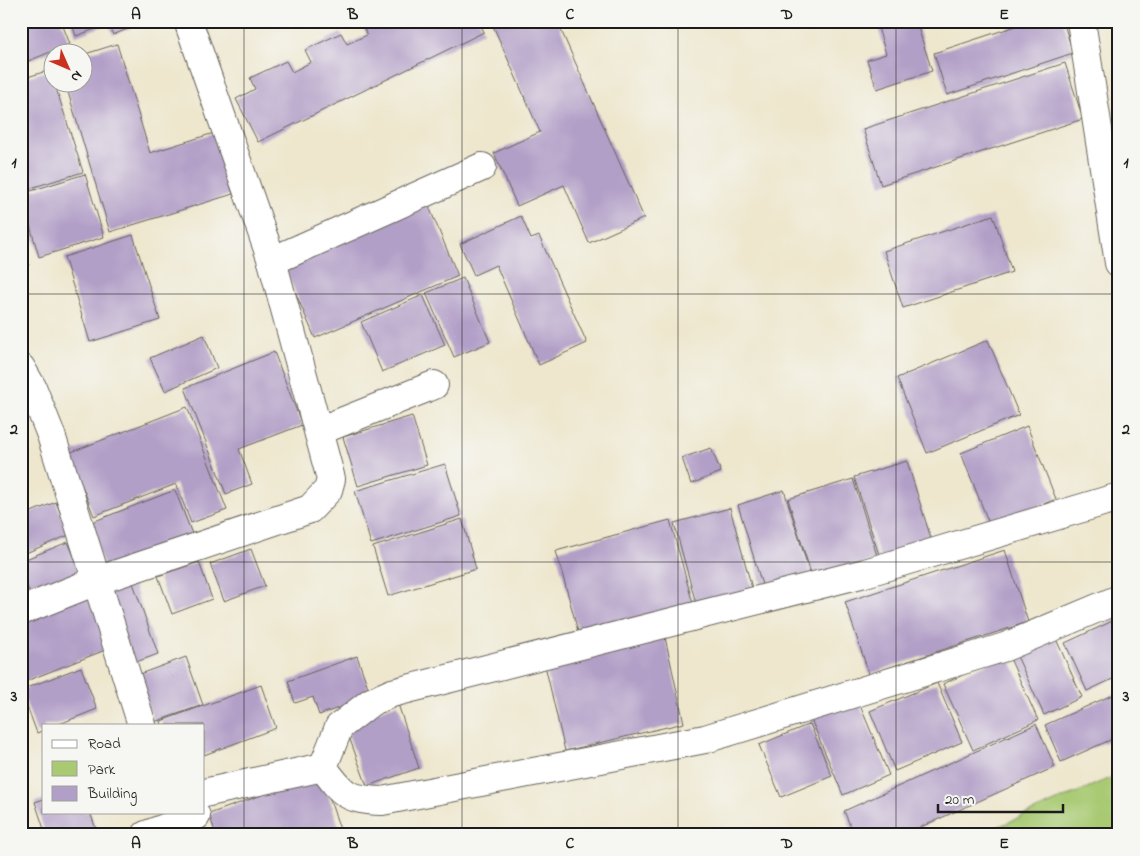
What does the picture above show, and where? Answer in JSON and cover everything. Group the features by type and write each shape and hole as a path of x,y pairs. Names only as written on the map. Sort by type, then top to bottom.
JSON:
{"street":[{"path":"21,611 96,581 310,508 328,490 330,479 319,431 272,261 188,21"},
{"path":"1081,21 1119,263"},
{"path":"272,261 482,167"},
{"path":"21,368 32,387 51,435 142,724"},
{"path":"319,431 434,385"},
{"path":"205,812 323,767 339,727 371,702 392,692 864,574 1119,497"},
{"path":"323,767 339,790 366,800 382,801 705,739 1005,647 1119,598"},
{"path":"146,835 200,814"}],"green space":[{"path":"1119,774 1119,835 979,835"}],"building":[{"path":"21,21 61,21 69,42 42,42 42,55 21,64"},
{"path":"71,21 147,21 113,35 109,24 76,36"},
{"path":"360,21 479,21 484,32 258,142 236,99 255,89 250,78 286,61 292,72 311,62 305,50 341,33 347,44 367,35"},
{"path":"491,21 557,21 644,218 589,243 564,185 517,206 494,153 540,132"},
{"path":"876,21 916,21 932,71 877,89 867,60 886,54"},
{"path":"1031,21 1063,21 1073,53 947,95 934,53"},
{"path":"117,44 150,153 214,133 233,194 110,232 68,92 92,92 92,52"},
{"path":"1065,63 1083,119 881,185 863,129"},
{"path":"42,72 42,92 57,92 83,172 21,191 21,79"},
{"path":"85,174 104,237 39,257 21,194"},
{"path":"427,202 458,276 315,338 283,264"},
{"path":"993,215 1012,272 903,308 884,251"},
{"path":"521,216 531,239 539,236 587,343 539,365 496,265 474,275 460,244"},
{"path":"133,235 160,320 90,342 64,257"},
{"path":"21,239 29,265 21,267"},
{"path":"463,278 490,342 454,357 426,293"},
{"path":"423,295 445,345 382,372 361,322"},
{"path":"204,335 217,368 165,391 150,358"},
{"path":"988,340 1019,415 927,453 897,378"},
{"path":"274,352 302,425 239,449 252,484 226,494 185,388"},
{"path":"21,400 28,417 21,420"},
{"path":"187,407 227,510 191,523 176,484 94,516 69,453"},
{"path":"412,416 427,465 358,486 343,437"},
{"path":"1027,426 1056,499 990,526 961,453"},
{"path":"711,448 721,472 691,484 682,458"},
{"path":"907,461 932,542 880,558 854,477"},
{"path":"445,464 461,516 371,544 355,491"},
{"path":"853,479 878,559 813,580 788,499"},
{"path":"175,490 194,539 107,574 87,524"},
{"path":"784,490 812,580 765,595 738,505"},
{"path":"56,502 69,535 21,555 21,516"},
{"path":"730,508 753,592 697,607 674,523"},
{"path":"462,519 476,569 388,596 373,547"},
{"path":"670,520 693,604 579,635 556,551"},
{"path":"68,542 84,580 33,601 21,571 21,561"},
{"path":"251,549 265,586 224,601 210,564"},
{"path":"1005,550 1028,622 869,674 845,602"},
{"path":"199,562 212,599 172,614 158,576"},
{"path":"132,580 158,654 128,665 102,591"},
{"path":"91,589 113,647 21,683 21,616"},
{"path":"1119,618 1119,676 1087,691 1065,643"},
{"path":"664,633 684,723 565,751 544,661"},
{"path":"1056,639 1082,697 1044,715 1017,656"},
{"path":"1008,654 1038,720 973,750 943,684"},
{"path":"357,656 371,696 319,715 313,697 295,703 288,681"},
{"path":"186,657 203,705 154,722 137,675"},
{"path":"81,667 97,709 60,724 42,724 42,731 37,733 21,690"},
{"path":"937,683 962,742 895,771 870,711"},
{"path":"261,685 276,728 205,755 205,724 162,724 161,721"},
{"path":"1119,692 1119,736 1061,762 1045,725"},
{"path":"857,698 889,775 843,795 810,717"},
{"path":"398,704 419,768 367,786 344,723"},
{"path":"810,724 832,776 781,797 759,745"},
{"path":"1036,724 1055,767 903,835 854,835 844,811"},
{"path":"321,774 342,835 216,835 209,814"},
{"path":"42,800 42,814 91,814 98,835 46,835 35,802"}]}
